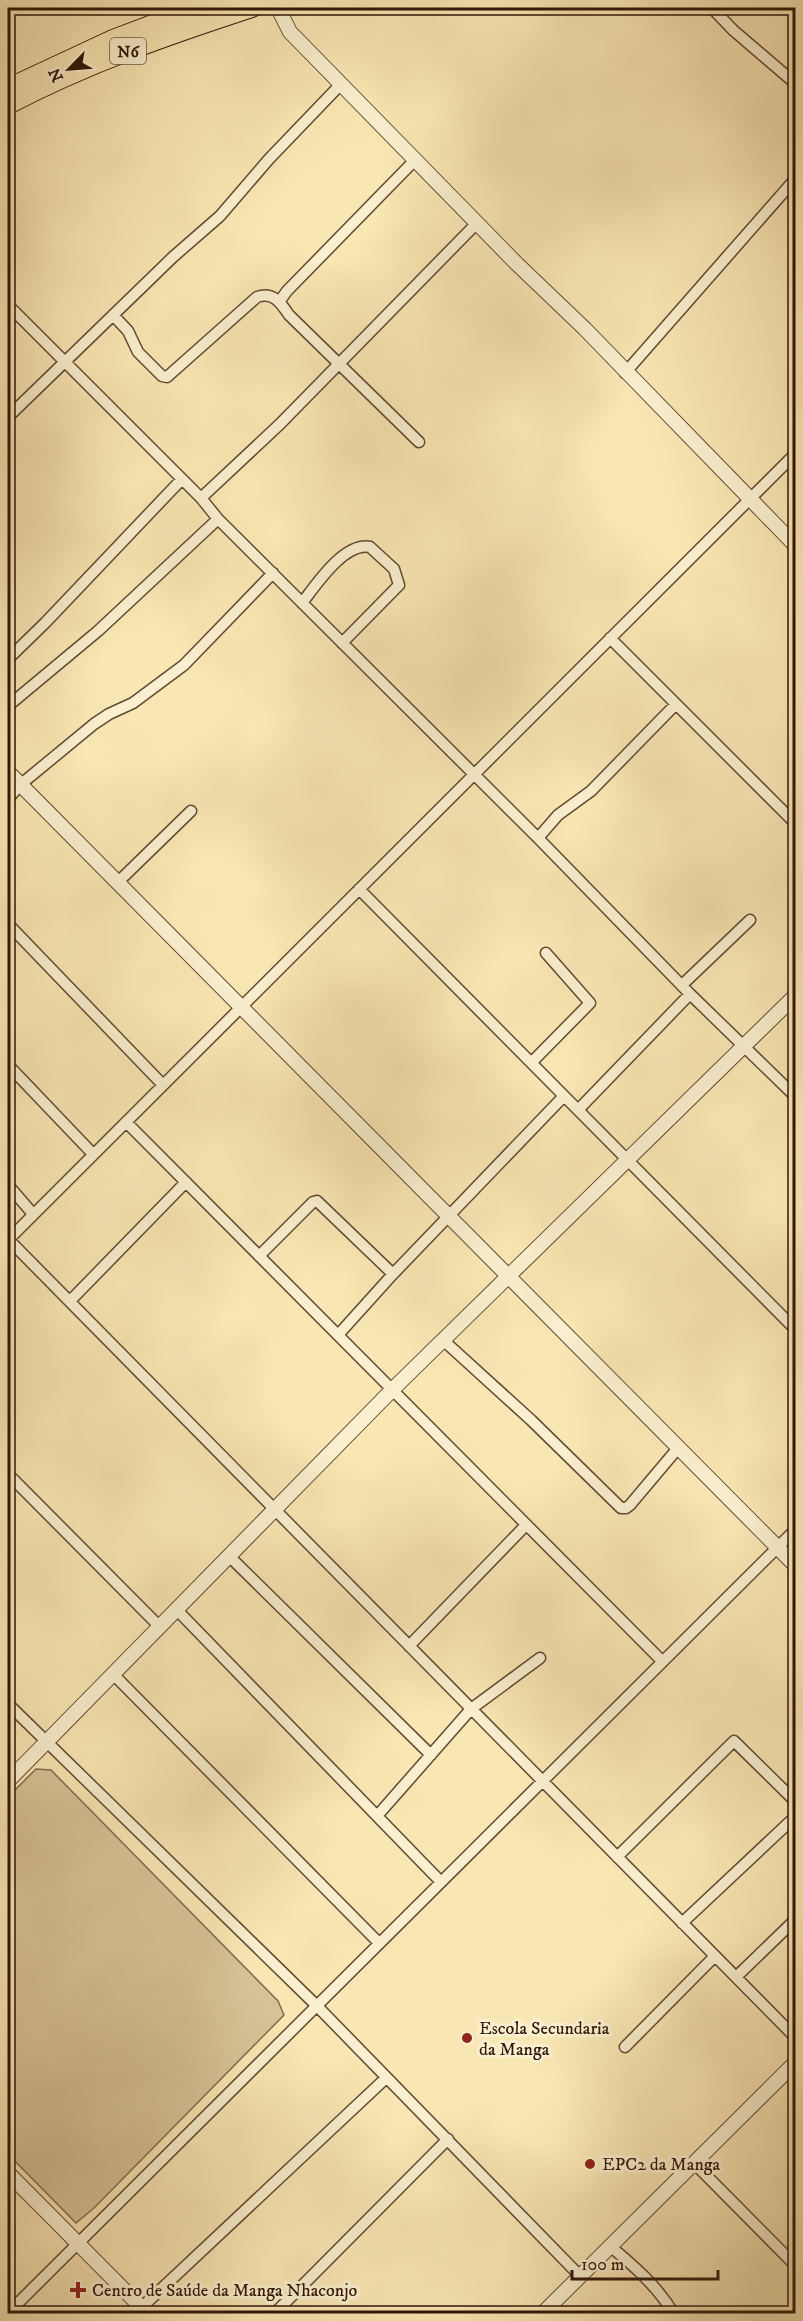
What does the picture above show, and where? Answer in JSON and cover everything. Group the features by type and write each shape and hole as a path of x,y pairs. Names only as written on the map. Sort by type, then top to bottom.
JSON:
{"highway":[{"name":"N6","path":"8,88 113,39 195,8"},
{"name":"N6","path":"8,105 39,88 137,47 252,8"}],"street":[{"path":"278,8 290,32 477,223 585,329 625,373 795,546"},
{"path":"712,8 733,30 795,84"},
{"path":"8,417 173,257 220,216 269,159 341,84"},
{"path":"279,302 287,291 415,160"},
{"path":"625,373 795,178"},
{"path":"201,498 280,424 477,223"},
{"path":"114,315 128,331 138,352 162,376 167,376 257,297 266,294 273,296 289,315 419,442"},
{"path":"8,305 681,985 795,1097"},
{"path":"795,453 8,1240 795,2038"},
{"path":"8,658 45,623 182,479"},
{"path":"8,706 98,632 218,519"},
{"path":"302,603 335,562 360,547 370,547 394,568 399,585 342,643"},
{"path":"8,799 20,785 94,724 133,703 184,665 273,573"},
{"path":"610,638 795,824"},
{"path":"538,838 558,815 591,791 676,704"},
{"path":"8,772 795,1566"},
{"path":"117,883 191,811"},
{"path":"359,889 795,1330"},
{"path":"681,985 750,920"},
{"path":"8,924 163,1085"},
{"path":"532,1062 590,1003 546,953"},
{"path":"578,1110 690,994"},
{"path":"8,1781 393,1389 795,995"},
{"path":"8,1065 93,1154"},
{"path":"338,1335 393,1274 564,1096"},
{"path":"126,1122 662,1662"},
{"path":"70,1301 186,1182"},
{"path":"8,1185 33,1214"},
{"path":"259,1256 290,1222 317,1201 393,1274"},
{"path":"443,1340 531,1420 621,1508 630,1505 678,1448"},
{"path":"8,1474 160,1627"},
{"path":"409,1646 526,1525"},
{"path":"8,2313 795,1528"},
{"path":"230,1556 431,1755"},
{"path":"177,1610 441,1882"},
{"path":"377,1816 471,1709 540,1658"},
{"path":"113,1674 379,1943"},
{"path":"8,1704 317,2006 580,2276"},
{"path":"617,1857 734,1741 795,1802"},
{"path":"682,1923 795,1816"},
{"path":"736,1977 795,1919"},
{"path":"625,2047 715,1956"},
{"path":"542,2313 795,2062"},
{"path":"8,2173 145,2310 386,2078"},
{"path":"274,2313 448,2139"},
{"path":"694,2163 795,2266"},
{"path":"610,2246 650,2280 674,2313"}],"shaded area":[{"path":"36,1769 51,1770 278,2001 284,2015 94,2208 76,2223 8,2154 8,1797"}],"place":[{"name":"Escola Secundaria da Manga","path":"467,2038"},
{"name":"EPC2 da Manga","path":"590,2164"},
{"name":"Centro de Saúde da Manga Nhaconjo","path":"78,2290"}]}
